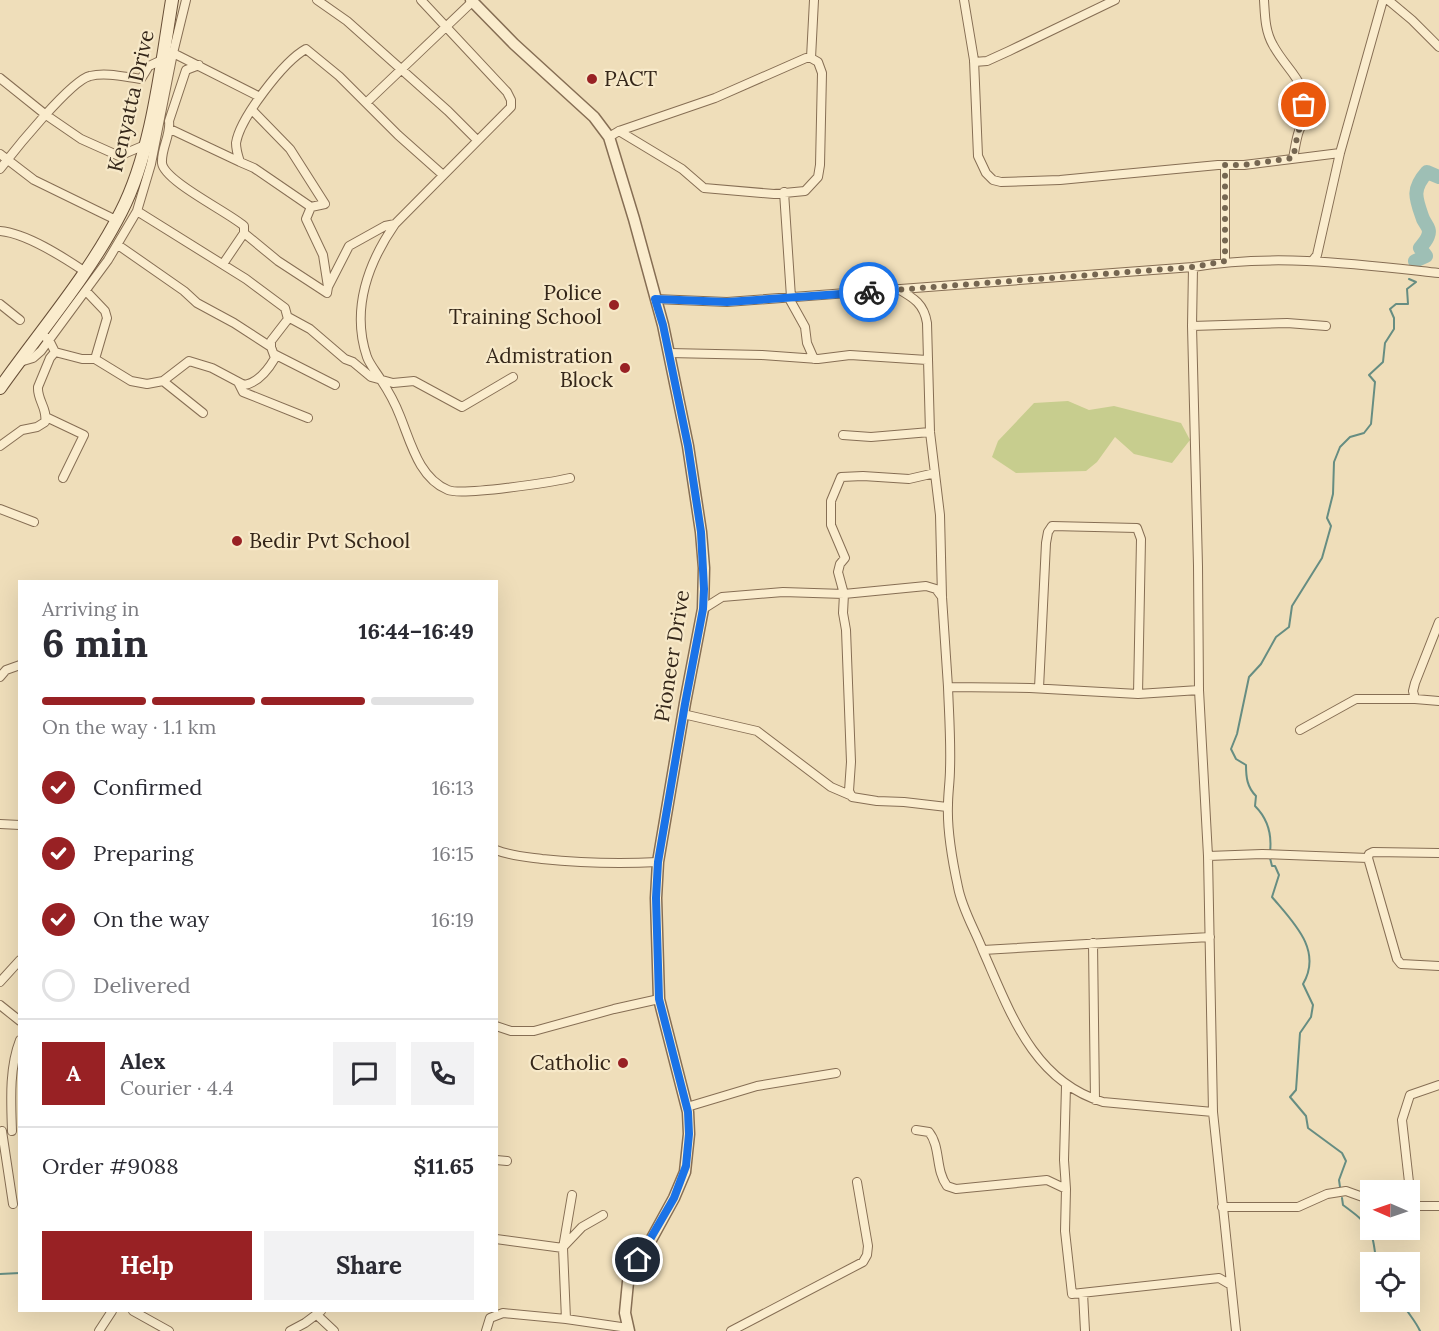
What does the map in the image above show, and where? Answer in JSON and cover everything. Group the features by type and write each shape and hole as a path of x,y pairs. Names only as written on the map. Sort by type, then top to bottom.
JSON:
{"main road":[{"name":"Kenyatta Drive","path":"0,388 17,363 44,337 116,220 145,145 167,57 172,0"}],"street":[{"path":"137,211 223,264 285,308 288,317 286,323 271,341 272,363 254,382 239,384 212,368 189,361 163,381 147,384 131,381 95,359 82,359 55,352 44,337 86,291 118,245 137,211 152,164 167,57 186,0"},
{"path":"317,0 347,21 448,111 477,140"},
{"path":"421,0 507,92 512,100 511,107 395,224 383,241 362,294 360,326 368,358 394,400 417,460 432,478 450,491 475,492 570,478"},
{"path":"810,58 814,0"},
{"path":"964,0 974,63 978,156 986,173 993,180 1001,182 1060,180 1244,165 1340,153"},
{"path":"974,63 987,61 1115,0"},
{"path":"1264,0 1266,27 1273,46 1293,71 1303,90 1305,121 1299,131 1293,158"},
{"path":"1314,260 1340,153 1383,0"},
{"path":"1388,0 1439,47"},
{"path":"366,103 448,27 472,1"},
{"name":"Pioneer Drive","path":"472,1 522,52 594,117 609,137 634,219 669,353 688,446 701,532 704,568 703,609 658,862 656,898 659,999 687,1107 689,1134 685,1172 674,1198 628,1282 625,1313 629,1329"},
{"path":"240,162 236,147 238,136 252,110 274,78 306,50 339,76 444,175"},
{"path":"0,170 46,115 80,81 90,76 106,75 141,79 149,66 167,57 199,65 260,97"},
{"path":"609,137 619,131 715,98 810,58 818,62 822,74 820,165 818,177 805,191 774,194 704,188 682,169 619,131"},
{"path":"199,65 186,70 178,97 171,110 170,129 162,153 162,165 171,177 243,224 244,233 223,264"},
{"path":"0,78 81,140 119,156 145,145"},
{"path":"170,129 264,174 311,207 325,204 290,149 252,110"},
{"path":"0,154 34,180 116,220"},
{"path":"1225,165 1225,261"},
{"path":"784,192 790,300 805,327 807,343 814,359"},
{"path":"311,207 306,219 323,255 328,287"},
{"path":"244,233 278,261 327,293 349,246 385,226 395,224"},
{"path":"0,231 8,232 46,248 84,271"},
{"path":"118,245 184,291 197,303 234,323 273,351 335,385"},
{"path":"655,299 727,302 1193,267 1225,261 1314,260 1439,273"},
{"path":"1193,267 1192,326 1199,690 1208,856 1214,1112 1236,1331"},
{"path":"898,289 921,303 926,314 930,432 940,515 942,597 948,687 950,770 947,807 958,888 1021,1034 1039,1059 1066,1086 1103,1102 1214,1112"},
{"path":"86,291 105,311 107,318 95,359"},
{"path":"0,304 20,320"},
{"path":"288,317 310,329 371,377 393,383 414,381 462,406 513,377"},
{"path":"1192,326 1287,323 1326,326"},
{"path":"55,352 38,387 46,417 84,435 63,478"},
{"path":"669,353 762,355 814,359 850,355 927,360"},
{"path":"163,381 203,413"},
{"path":"239,384 243,392 308,418"},
{"path":"0,446 22,430 41,425 46,417"},
{"path":"843,435 871,436 930,432"},
{"path":"852,797 849,791 844,594 838,572 845,556 831,525 831,501 840,479 865,476 909,479 935,473"},
{"path":"0,509 34,522"},
{"path":"1039,688 1048,532 1052,526 1137,528 1141,539 1138,694"},
{"path":"703,609 722,597 783,592 844,594 926,586 936,589 942,597"},
{"path":"1415,699 1413,692 1415,683 1439,622"},
{"path":"0,677 6,670 18,666"},
{"path":"948,687 1039,688 1138,694 1199,690"},
{"path":"1300,730 1356,699 1439,701"},
{"path":"683,714 757,731 831,787 852,797 947,807"},
{"path":"0,824 18,825"},
{"path":"498,851 514,856 558,860 619,864 658,862"},
{"path":"1439,853 1373,852 1368,858 1397,959 1401,964 1439,966"},
{"path":"1208,856 1262,854 1368,858"},
{"path":"983,950 1210,937"},
{"path":"1093,943 1095,1100"},
{"path":"0,982 18,962"},
{"path":"498,1027 511,1031 534,1031 659,999"},
{"path":"0,1005 18,1019"},
{"path":"13,1204 1,1131 16,1131 13,1078 15,1052 18,1045"},
{"path":"687,1107 757,1086 836,1073"},
{"path":"1409,1180 1402,1120 1410,1095 1439,1085"},
{"path":"1066,1086 1065,1231 1072,1294 1219,1278 1231,1285"},
{"path":"916,1130 929,1132 934,1138 942,1177 947,1186 956,1189 1047,1180 1066,1189"},
{"path":"498,1160 507,1161"},
{"path":"731,1331 863,1262 868,1246 856,1182"},
{"path":"1222,1207 1298,1207 1327,1194 1346,1191 1360,1196"},
{"path":"566,1319 563,1248 572,1195"},
{"path":"1420,1207 1439,1206"},
{"path":"563,1248 582,1227 603,1215"},
{"path":"498,1239 563,1248"},
{"path":"1083,1293 1085,1331"},
{"path":"99,1331 111,1312"},
{"path":"135,1312 169,1331"},
{"path":"290,1331 319,1313 334,1331"},
{"path":"486,1331 490,1318 503,1313 566,1319 629,1329"}],"green space":[{"path":"1068,401 1089,410 1114,406 1181,423 1190,440 1172,463 1134,454 1115,437 1097,462 1086,471 1016,473 992,457 998,441 1034,403"}],"waterway":[{"path":"1415,261 1426,256 1420,248 1429,234 1418,206 1417,190 1427,172 1439,177"},
{"path":"1270,852 1268,828 1263,816 1255,806 1256,796 1248,782 1246,765 1236,759 1231,749 1237,734 1249,677 1261,664 1276,637 1289,627 1292,606 1322,558 1331,526 1327,518 1333,494 1334,462 1340,447 1350,437 1364,433 1371,424 1375,382 1369,375 1383,362 1385,343 1394,329 1394,318 1390,309 1396,304 1408,304 1407,289 1416,282 1409,279"},
{"path":"1270,858 1272,866 1275,866 1279,875 1272,897 1303,937 1310,960 1303,984 1313,1005 1311,1017 1300,1033 1296,1090 1290,1097 1306,1116 1308,1128 1342,1153 1346,1161 1339,1180 1340,1187"},
{"path":"1342,1198 1343,1205 1359,1217 1368,1228 1375,1252"},
{"path":"0,1274 18,1273"},
{"path":"1408,1312 1420,1331"}],"way so far":[{"path":"869,292 1193,267 1225,261 1225,165 1244,165 1293,158 1299,131 1305,121 1304,105"}],"place":[{"name":"PACT","path":"592,79"},
{"name":"Police Training School","path":"614,305"},
{"name":"Admistration Block","path":"625,368"},
{"name":"Bedir Pvt School","path":"237,541"},
{"name":"Catholic","path":"623,1063"}],"route":[{"path":"638,1260 674,1198 686,1166 689,1134 688,1112 659,999 656,898 658,862 703,609 704,589 701,532 688,446 663,325 655,299 727,302 869,292"}]}
